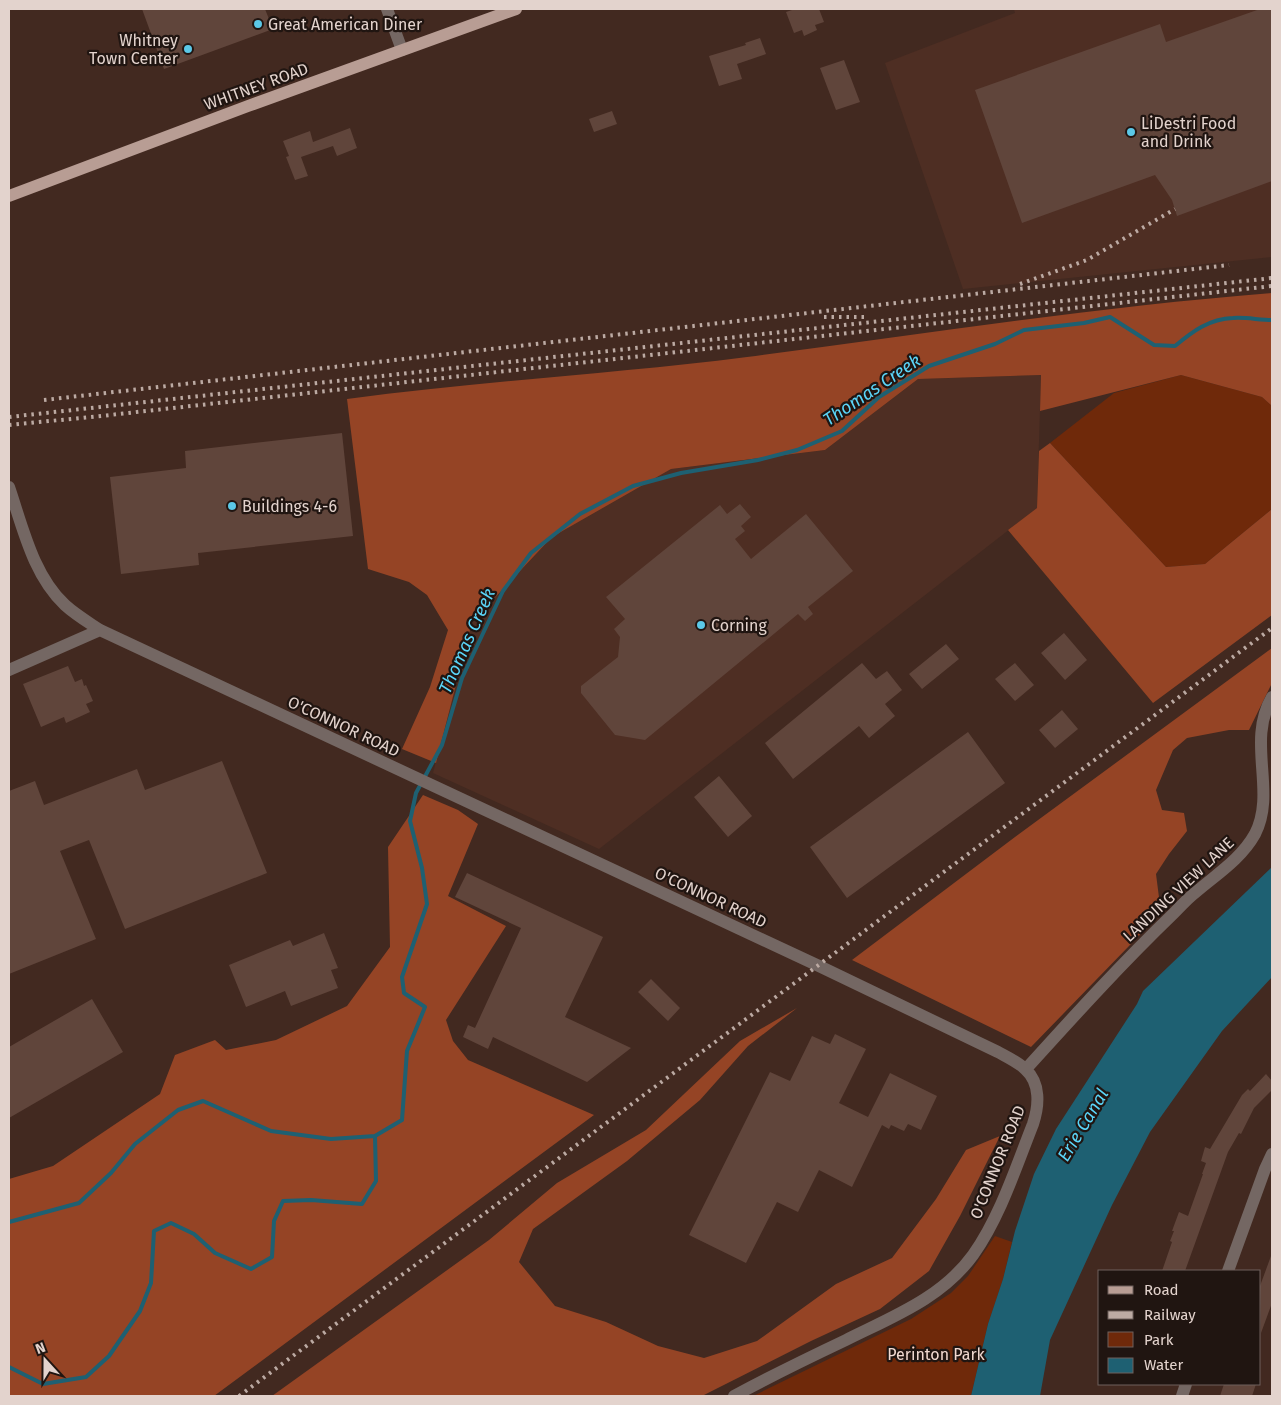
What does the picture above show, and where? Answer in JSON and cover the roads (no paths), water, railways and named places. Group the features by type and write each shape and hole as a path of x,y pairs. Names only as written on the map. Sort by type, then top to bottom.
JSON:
{"main road":[{"name":"WHITNEY ROAD","path":"9,196 197,125 516,9"}],"street":[{"path":"387,9 402,50"},
{"name":"O'CONNOR ROAD","path":"9,488 32,554 43,576 64,604 75,614 100,630 819,966 998,1052 1026,1070 1038,1095 1038,1110 1034,1124 987,1232 973,1255 960,1270 939,1290 908,1310 789,1367 734,1396"},
{"path":"9,670 100,630"},
{"name":"LANDING VIEW LANE","path":"1026,1070 1130,956 1194,893 1232,863 1247,847 1256,831 1261,816 1264,796 1260,743 1265,709 1272,697"},
{"path":"1228,1270 1272,1154"}],"water":[{"name":"Erie Canal","path":"1272,867 1272,977 1222,1031 1150,1132 1112,1205 1050,1340 1040,1396 971,1396 988,1324 1003,1279 1015,1231 1034,1174 1056,1129 1137,1004 1143,991"}],"waterway":[{"name":"Thomas Creek","path":"9,1222 79,1203 111,1173 135,1144 178,1110 203,1101 271,1131 331,1139 375,1136 402,1120 407,1051 425,1007 404,993 402,977 427,904 422,868 410,821 416,793 442,745 462,678 503,591 531,553 580,514 633,486 681,473 758,460 797,450 842,431 879,397 929,366 995,344 1024,330 1084,323 1110,317 1154,345 1175,346 1195,331 1216,321 1238,318 1272,320"},
{"path":"9,1367 43,1384 86,1377 109,1356 140,1311 151,1283 154,1231 171,1223 194,1234 215,1253 251,1269 272,1257 274,1221 283,1201 311,1200 362,1204 376,1181 375,1136"}],"railway":[{"path":"1020,284 1087,260 1175,209"},
{"path":"44,400 1229,265"},
{"path":"9,417 1272,278"},
{"path":"9,425 1272,286"},
{"path":"824,317 864,317"},
{"path":"239,1396 1272,628"}],"place":[{"name":"Great American Diner","path":"258,24"},
{"name":"Whitney Town Center","path":"188,49"},
{"name":"LiDestri Food and Drink","path":"1131,132"},
{"name":"Buildings 4-6","path":"232,506"},
{"name":"Corning","path":"701,625"}],"park label":[{"name":"Perinton Park","path":"936,1354"}]}
